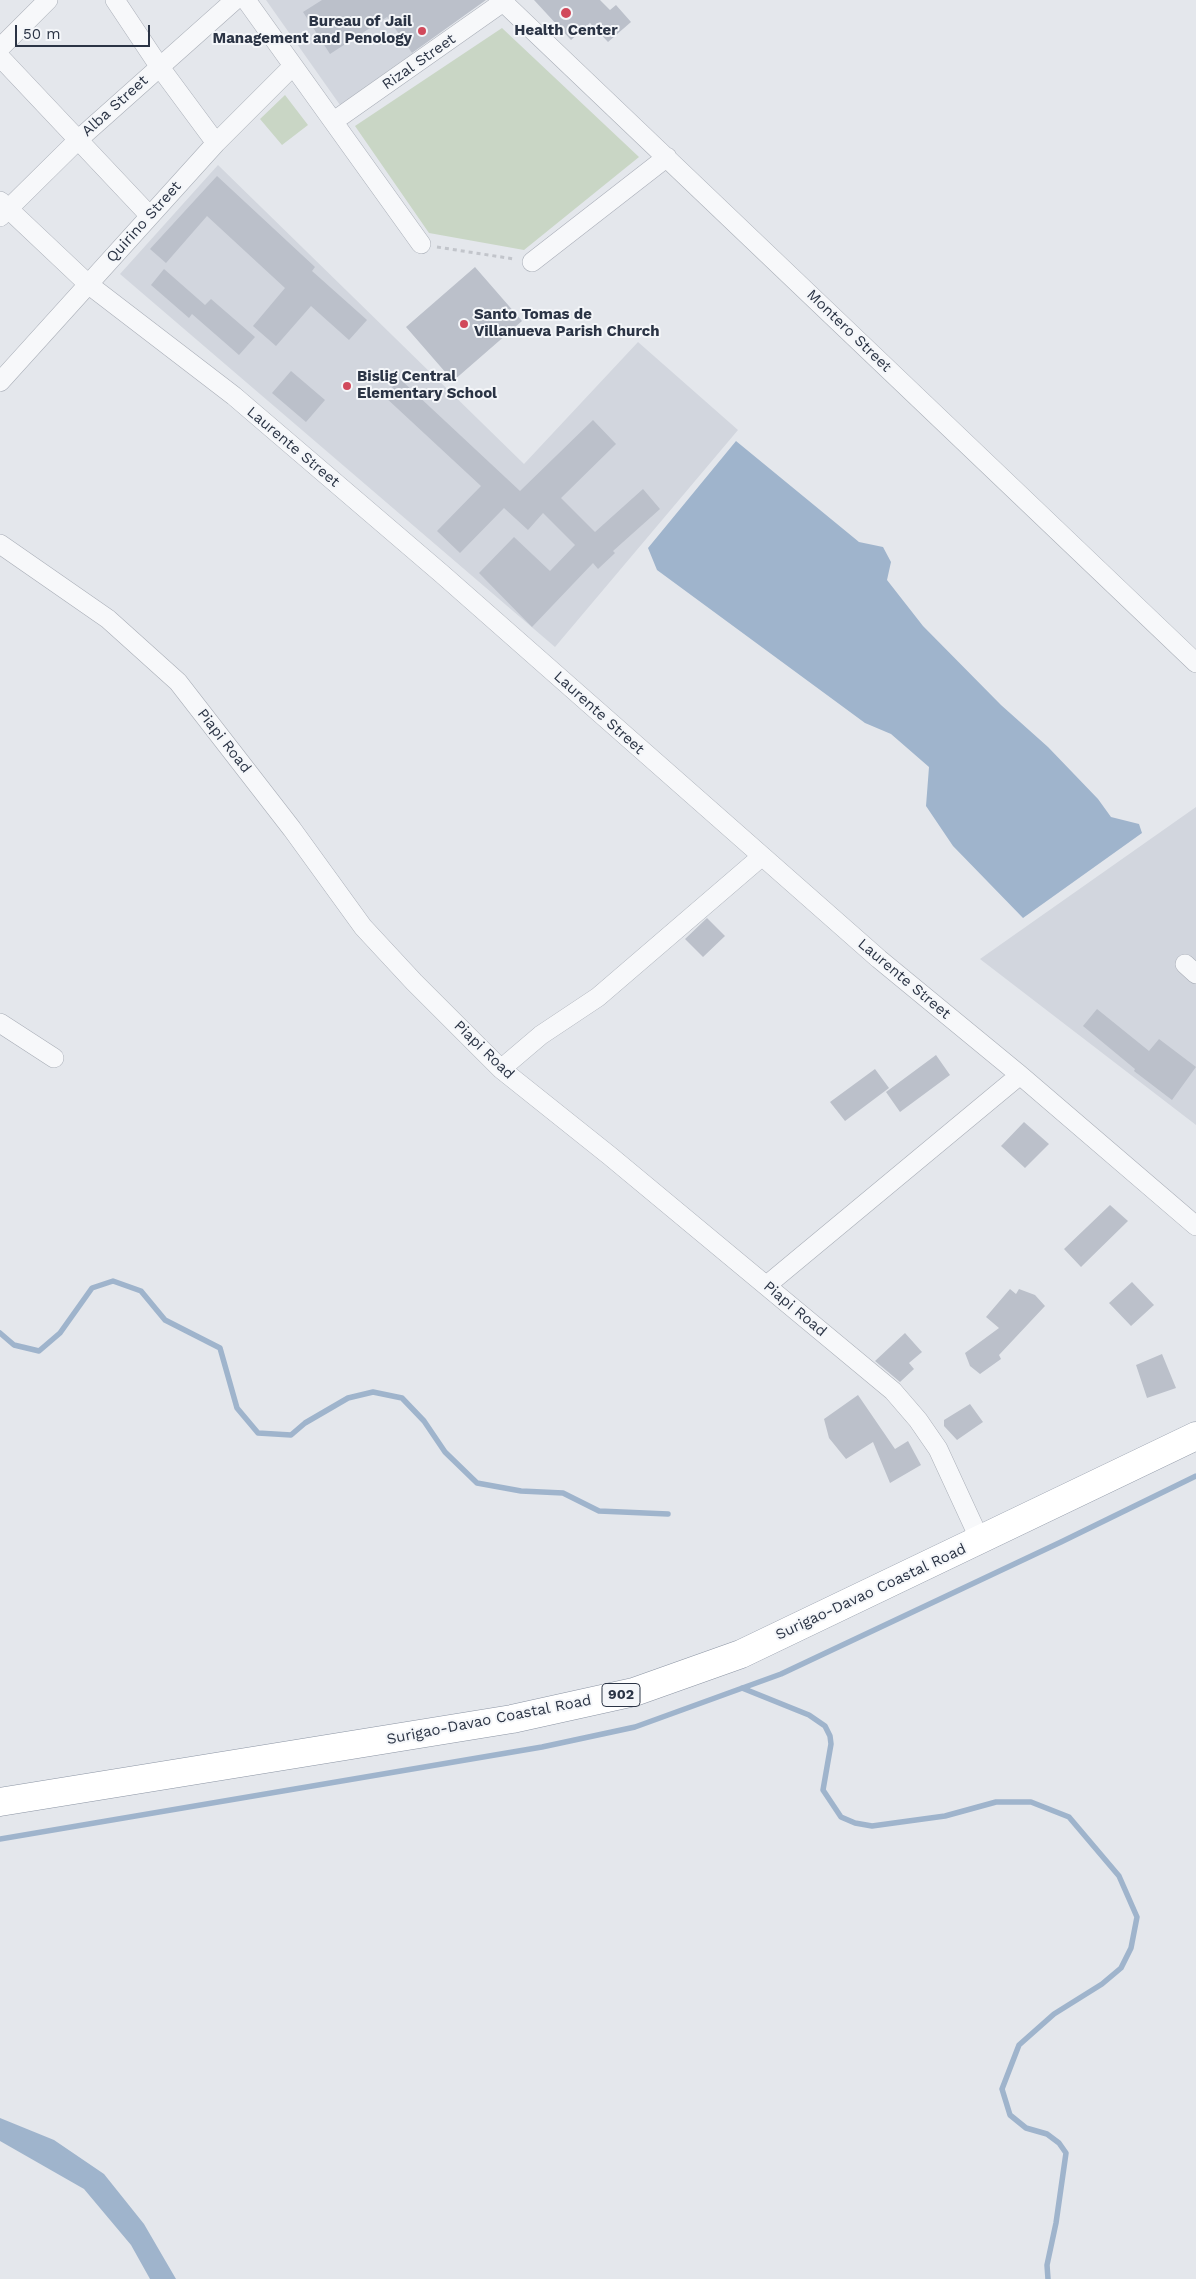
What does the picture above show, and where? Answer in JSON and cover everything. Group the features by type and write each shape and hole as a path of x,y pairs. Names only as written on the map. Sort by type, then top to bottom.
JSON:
{"highway":[{"name":"Surigao-Davao Coastal Road","path":"0,1802 512,1719 634,1692 741,1654 1196,1436"}],"street":[{"path":"0,48 48,0"},
{"path":"115,0 159,66 216,143"},
{"name":"Alba Street","path":"3,209 159,66 235,0"},
{"path":"246,0 421,244"},
{"name":"Rizal Street","path":"334,121 502,1"},
{"name":"Montero Street","path":"502,1 1196,663"},
{"path":"0,57 79,139 149,216"},
{"name":"Quirino Street","path":"0,382 216,143 293,66"},
{"path":"532,262 667,157"},
{"name":"Laurente Street","path":"3,209 88,284 248,409 442,574 761,857 1196,1226"},
{"name":"Piapi Road","path":"0,544 108,619 178,682 292,829 364,927 414,982 501,1069 610,1156 893,1391 918,1420 938,1449 980,1540"},
{"path":"501,1069 541,1035 598,997 761,857"},
{"path":"0,1023 54,1058"},
{"path":"767,1285 1020,1075"}],"path":[{"path":"421,244 532,262"}],"shaded area":[{"path":"266,0 375,0 413,54 340,105"},
{"name":"Bislig Central Elementary School","path":"218,165 524,464 638,342 738,430 555,647 120,274"},
{"path":"1196,807 1196,1125 980,959"}],"green space":[{"path":"502,28 639,157 524,250 429,233 355,126"},
{"path":"285,95 308,125 282,145 260,119"}],"water":[{"path":"736,441 859,542 883,547 891,562 887,580 923,626 1001,705 1048,747 1098,799 1111,817 1139,824 1142,833 1023,918 953,846 926,806 929,767 891,734 865,723 657,570 648,548"},
{"path":"0,2118 54,2140 104,2174 144,2224 176,2279 150,2279 131,2245 84,2189 0,2141"}],"building":[{"path":"322,0 486,0 412,53 387,17 330,54 303,12"},
{"path":"534,0 600,0 610,10 616,5 631,22 608,42 590,23 571,40"},
{"path":"217,176 315,267 312,271 367,320 349,340 311,306 276,346 253,326 285,288 207,216 166,263 150,249"},
{"name":"Santo Tomas de Villanueva Parish Church","path":"475,267 522,321 453,381 406,327"},
{"path":"164,269 205,305 211,299 255,337 239,355 192,314 189,318 151,285"},
{"path":"291,371 325,400 306,422 272,393"},
{"path":"400,379 520,491 593,420 616,444 561,498 595,532 643,489 660,509 613,551 615,553 598,569 593,563 532,627 479,573 514,537 550,571 575,545 543,513 528,530 504,508 460,553 437,531 481,486 384,396"},
{"path":"707,918 725,936 703,957 685,939"},
{"path":"1097,1009 1149,1051 1159,1039 1196,1067 1172,1100 1134,1071 1135,1069 1083,1026"},
{"path":"936,1055 950,1075 900,1112 886,1092"},
{"path":"875,1069 889,1088 845,1121 830,1102"},
{"path":"1024,1122 1049,1144 1025,1168 1001,1146"},
{"path":"1110,1205 1128,1221 1081,1267 1064,1249"},
{"path":"1132,1282 1154,1305 1131,1326 1109,1303"},
{"path":"1010,1289 1016,1294 1019,1289 1035,1295 1045,1306 999,1355 1001,1359 980,1374 970,1366 965,1353 999,1328 986,1317"},
{"path":"905,1333 922,1352 909,1363 914,1369 900,1382 875,1361"},
{"path":"1162,1354 1176,1388 1147,1398 1136,1365"},
{"path":"858,1395 895,1449 908,1441 921,1465 890,1483 873,1442 846,1459 829,1438 824,1419"},
{"path":"970,1404 983,1422 957,1440 944,1426 944,1420"}],"waterway":[{"path":"0,1333 14,1345 39,1351 60,1333 92,1288 113,1281 141,1291 165,1320 220,1348 237,1408 258,1433 291,1435 305,1423 348,1398 373,1392 402,1398 424,1421 445,1452 477,1483 521,1491 563,1493 599,1511 668,1514"},
{"path":"0,1839 542,1747 635,1727 781,1674 1196,1476"},
{"path":"742,1688 809,1715 825,1726 830,1736 831,1744 823,1790 841,1817 855,1823 872,1826 945,1816 996,1802 1031,1802 1069,1817 1119,1876 1137,1917 1131,1948 1121,1968 1102,1984 1054,2014 1019,2045 1002,2089 1010,2115 1026,2128 1047,2134 1059,2143 1066,2153 1056,2223 1047,2265 1048,2279"}],"place":[{"name":"Health Center","path":"566,13"},
{"name":"Bureau of Jail Management and Penology","path":"422,31"},
{"name":"Santo Tomas de Villanueva Parish Church","path":"464,324"},
{"name":"Bislig Central Elementary School","path":"347,386"}]}
